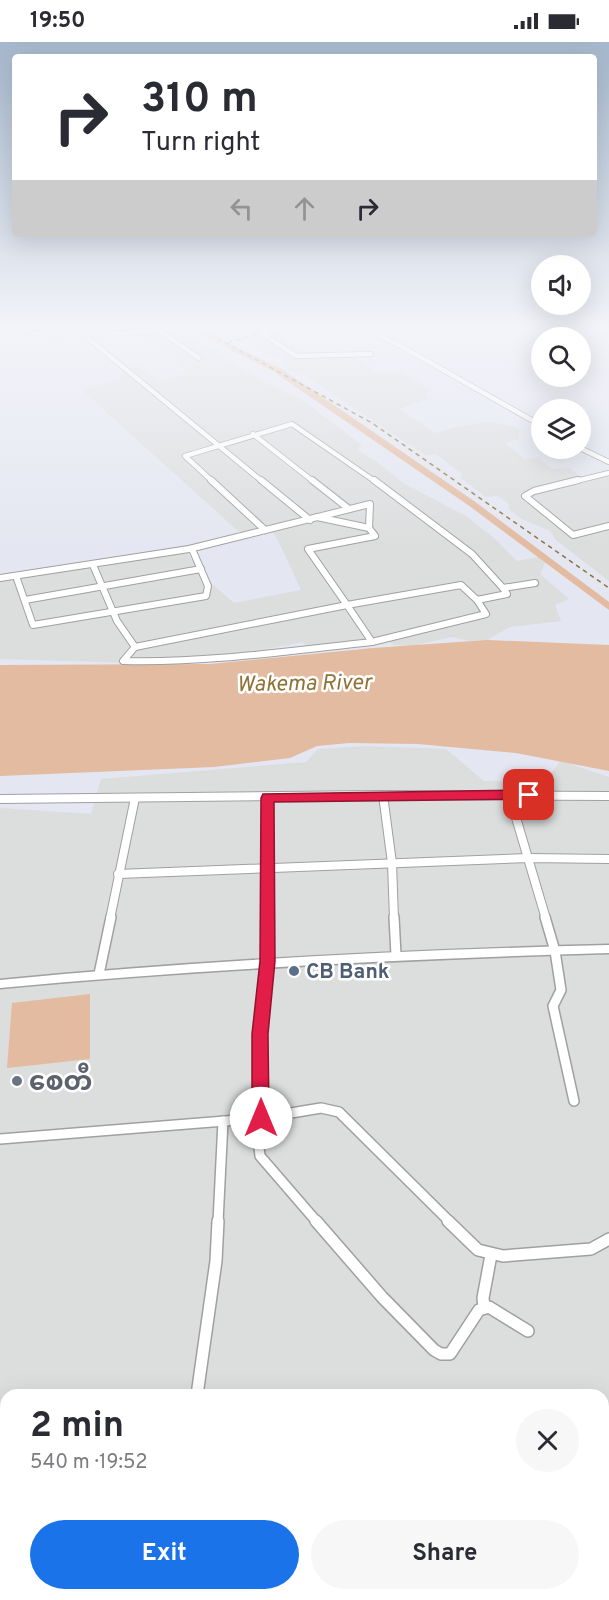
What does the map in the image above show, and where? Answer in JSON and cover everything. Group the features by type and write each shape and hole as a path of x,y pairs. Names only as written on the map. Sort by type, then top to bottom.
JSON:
{"street":[{"path":"160,399 310,520"},
{"path":"494,399 531,420"},
{"path":"264,530 185,456 292,424 360,470 472,554 507,594 477,600"},
{"path":"253,434 350,509"},
{"path":"591,453 609,462"},
{"path":"609,473 534,491 525,496 573,535 609,526"},
{"path":"0,578 192,549 370,504 369,528 375,536 308,549 372,642"},
{"path":"317,517 369,528"},
{"path":"16,576 33,625 206,596 208,586 192,549"},
{"path":"93,565 112,612 135,646"},
{"path":"25,600 201,569"},
{"path":"502,588 536,583"},
{"path":"461,585 477,600 486,614 372,642 165,663 123,661 135,646 461,585"},
{"path":"509,794 555,951 561,990 553,1006 574,1101"},
{"path":"0,799 509,794 609,796"},
{"path":"383,795 392,863 396,955"},
{"path":"99,974 135,798"},
{"path":"268,798 267,961 260,1034 261,1118 258,1139 260,1156 382,1297 434,1350 441,1354 450,1354 479,1310 484,1307 489,1307 528,1331"},
{"path":"118,874 529,858 609,859"},
{"path":"0,984 267,961 609,949"},
{"path":"0,1139 261,1118 321,1108 339,1112 478,1250 491,1255 503,1256 591,1249 609,1239"},
{"path":"198,1389 216,1261 223,1121"},
{"path":"484,1307 483,1298 491,1255"}],"shaded area":[{"path":"92,399 300,399 362,445 357,450 377,462 403,483 466,516 495,539 517,561 539,557 545,563 540,574 569,599 555,605 561,621 510,627 487,640 470,641 451,637 412,646 393,645 383,638 310,649 302,642 169,664 0,659 0,575 183,547 205,578 234,603 301,590 273,533 238,531"},
{"path":"340,399 429,399 399,409 435,433 488,422 512,426 519,430 519,439 505,443 524,459 540,459 552,469 570,468 582,477 602,473 609,477 609,581 556,540 550,531 520,518 509,509 508,502 497,496 486,497 461,478 462,474 436,454 426,455"},
{"path":"365,746 446,749 484,781 543,782 561,761 609,777 609,1389 0,1389 0,808 91,814 101,779 306,762 318,749"}],"water":[{"name":"Wakema River","path":"487,640 609,645 609,771 516,753 418,744 349,743 317,746 290,758 214,767 0,776 0,665 210,664 373,648"},
{"path":"90,994 90,1059 7,1068 12,1003"}],"waterway":[{"path":"319,399 471,503 609,607"}],"ferry route":[{"path":"328,399 372,423 609,588"}],"place":[{"name":"CB Bank","path":"294,971"},
{"name":"စေတီ","path":"17,1081"}],"route":[{"path":"261,1118 260,1034 267,961 268,798 529,795"}]}
